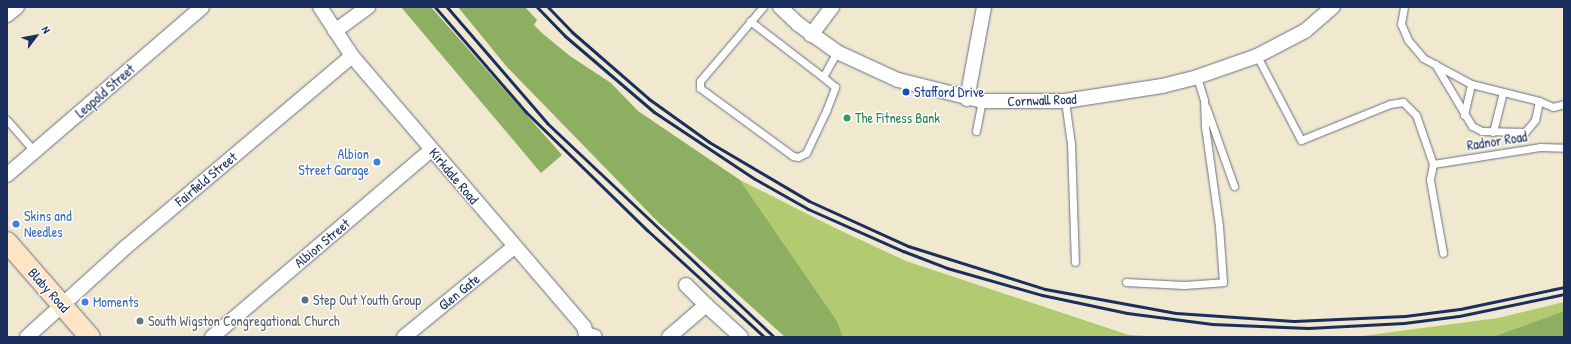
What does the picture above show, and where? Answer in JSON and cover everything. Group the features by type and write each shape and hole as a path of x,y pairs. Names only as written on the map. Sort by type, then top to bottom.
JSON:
{"main road":[{"name":"Blaby Road","path":"7,242 90,337"}],"street":[{"path":"7,15 17,7"},
{"name":"Leopold Street","path":"7,175 202,7"},
{"name":"Kirkdale Road","path":"320,7 352,56 584,327 588,336"},
{"path":"335,31 368,7"},
{"name":"Cornwall Road","path":"780,7 811,35 837,52 898,80 967,99 982,101 1065,101 1162,86 1197,77 1257,56 1305,31 1333,7"},
{"path":"811,35 832,7"},
{"path":"967,99 984,7"},
{"name":"Fairfield Street","path":"27,337 62,304 352,56"},
{"name":"Albion Street","path":"212,337 432,150"},
{"name":"Glen Gate","path":"404,337 514,247"},
{"path":"686,285 741,337"},
{"path":"669,337 706,305"}],"lane":[{"path":"750,21 835,87 806,153 798,157 793,156 700,88 700,81 750,21 763,7"},
{"path":"1404,7 1401,24 1408,40 1423,58 1471,84 1539,101 1553,107 1564,104"},
{"path":"823,77 837,52"},
{"path":"1257,56 1301,140 1390,104 1403,102 1416,116 1434,164 1430,180 1443,253"},
{"path":"1434,64 1472,126 1482,131 1525,132 1535,120 1539,101"},
{"path":"1197,77 1234,186"},
{"path":"1464,114 1471,84"},
{"path":"1493,132 1503,92"},
{"path":"1126,282 1184,285 1223,282 1219,226 1205,127 1204,100"},
{"path":"976,131 982,101"},
{"path":"1065,101 1071,144 1075,262"},
{"path":"7,120 35,152"},
{"name":"Radnor Road","path":"1434,164 1540,148 1564,148"}],"green space":[{"path":"401,7 431,7 562,155 541,173"},
{"path":"458,7 525,7 537,20 534,25 542,33 570,56 611,83 638,111 740,180 837,321 843,337 785,337 659,223 507,67"},
{"path":"740,180 833,227 906,261 1129,335 1167,337 843,337 837,321"},
{"path":"1564,302 1564,311 1492,337 1355,337 1498,318"},
{"path":"1564,311 1564,337 1492,337"}],"railway":[{"path":"435,7 526,112 647,230 764,337"},
{"path":"447,7 547,123 774,337"},
{"path":"537,7 565,36 654,112 755,179 808,209 903,251 947,268 1042,295 1127,313 1212,324 1308,328 1404,323 1459,316 1564,294"},
{"path":"548,7 572,32 649,99 709,142 809,201 908,246 1045,289 1176,313 1294,321 1405,316 1460,309 1564,287"}],"place":[{"name":"Stafford Drive","path":"906,92"},
{"name":"The Fitness Bank","path":"847,118"},
{"name":"Albion Street Garage","path":"377,162"},
{"name":"Skins and Needles","path":"16,224"},
{"name":"Step Out Youth Group","path":"305,300"},
{"name":"Moments","path":"85,302"},
{"name":"South Wigston Congregational Church","path":"140,321"}]}
